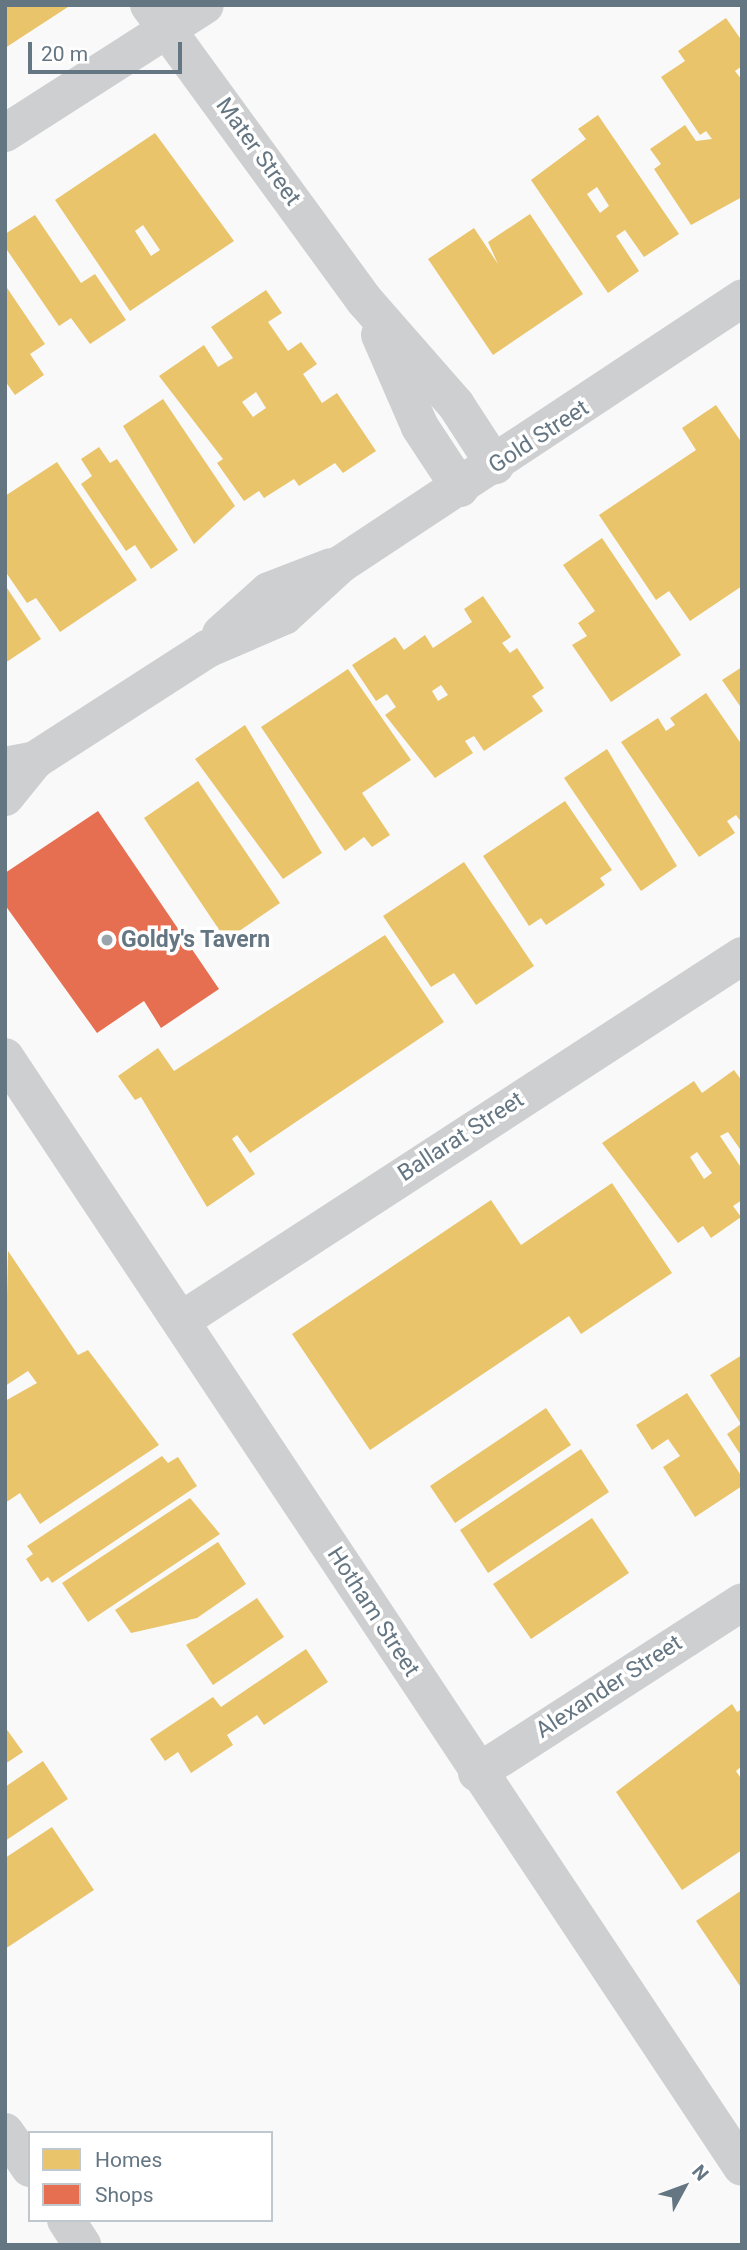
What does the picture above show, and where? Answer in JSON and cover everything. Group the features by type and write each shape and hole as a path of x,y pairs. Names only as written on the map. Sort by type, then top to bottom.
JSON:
{"street":[{"path":"5,133 157,18 205,5"},
{"name":"Mater Street","path":"157,18 365,301 456,405 495,466"},
{"name":"Mater Street","path":"365,301 420,427 460,488"},
{"name":"Gold Street","path":"5,797 20,763 207,649 284,616 341,564 495,466 740,303"},
{"name":"Ballarat Street","path":"183,1320 742,956"},
{"name":"Hotham Street","path":"5,1057 183,1320 477,1773 742,2166"},
{"name":"Alexander Street","path":"477,1773 742,1602"},
{"path":"5,2132 28,2165"},
{"path":"67,2222 82,2245"}],"building: Homes":[{"path":"5,5 71,5 5,48"},
{"path":"726,18 742,41 742,66 735,71 742,80 742,197 691,225 654,169 661,164 650,149 685,125 696,141 712,139 706,131 700,135 661,77 685,61 678,51"},
{"path":"598,115 679,234 644,257 625,230 616,236 639,271 608,293 531,180 586,139 578,129","holes":["597,187 609,206 600,213 587,194"]},
{"path":"155,133 234,241 130,311 55,200","holes":["143,225 160,250 151,256 135,231"]},
{"path":"530,214 583,294 493,355 428,259 474,228 498,264 488,242"},
{"path":"35,215 81,283 95,274 126,320 90,344 71,318 59,326 5,247 5,234"},
{"path":"5,285 45,344 30,354 44,375 15,395 5,381"},
{"path":"266,290 282,313 268,322 288,351 301,342 317,364 303,374 322,403 337,393 376,451 343,473 335,463 299,486 294,479 264,498 259,491 244,501 217,463 223,459 159,376 204,345 218,367 233,358 211,327","holes":["256,392 266,408 253,417 242,402"]},
{"path":"163,399 235,506 194,544 123,426"},
{"path":"716,405 742,443 742,586 690,621 669,591 656,600 599,515 696,450 682,428"},
{"path":"99,447 110,463 117,459 178,550 151,569 135,545 126,551 81,484 92,476 81,459"},
{"path":"57,462 137,580 60,632 36,598 27,603 5,571 5,496"},
{"path":"602,538 681,655 611,702 572,645 587,636 578,623 595,611 563,565"},
{"path":"5,585 41,639 5,663"},
{"path":"483,596 511,637 502,643 510,653 517,648 544,688 532,696 543,711 484,751 474,736 465,741 473,753 435,778 385,715 396,707 387,694 376,701 352,665 395,637 404,650 425,635 433,648 472,622 464,609","holes":["441,685 448,695 438,701 432,691"]},
{"path":"742,667 742,709 722,680"},
{"path":"348,669 411,760 362,793 390,835 372,847 364,837 345,851 261,727"},
{"path":"706,693 742,745 742,823 736,815 727,821 735,833 699,857 621,742 658,718 666,731 675,725 670,718"},
{"path":"245,725 322,853 283,879 195,759"},
{"path":"607,749 677,866 641,891 564,778"},
{"path":"198,781 280,903 226,940 144,818"},
{"path":"565,801 612,870 600,878 605,885 576,905 546,925 541,918 529,926 483,856"},
{"path":"464,862 534,966 476,1005 454,973 431,987 383,916"},
{"path":"385,935 444,1022 250,1153 237,1135 232,1139 255,1174 207,1207 141,1097 135,1100 118,1076 158,1048 174,1071"},
{"path":"734,1070 742,1081 742,1152 728,1132 720,1136 742,1169 742,1200 733,1206 741,1217 711,1238 703,1226 678,1243 602,1143 694,1081 702,1093","holes":["697,1152 712,1173 704,1179 690,1157"]},
{"path":"612,1183 672,1273 581,1334 569,1316 370,1450 292,1334 491,1200 521,1245"},
{"path":"8,1251 78,1355 88,1350 159,1445 40,1524 20,1493 5,1503 5,1401 37,1383 28,1371 5,1386"},
{"path":"742,1355 742,1457 727,1434 741,1424 710,1375"},
{"path":"687,1393 742,1477 742,1486 695,1517 663,1467 680,1456 668,1439 652,1450 636,1425"},
{"path":"546,1408 571,1445 455,1523 430,1486"},
{"path":"581,1449 609,1492 488,1573 460,1530"},
{"path":"162,1456 168,1463 178,1457 197,1486 52,1583 48,1577 41,1582 26,1559 33,1554 27,1546"},
{"path":"190,1498 220,1534 88,1622 62,1583"},
{"path":"592,1518 629,1573 531,1639 493,1584"},
{"path":"218,1542 246,1584 197,1618 131,1633 115,1610"},
{"path":"257,1598 284,1637 213,1685 186,1645"},
{"path":"306,1649 328,1682 264,1725 257,1715 227,1735 233,1745 191,1773 178,1752 165,1761 150,1739 213,1697 221,1707"},
{"path":"732,1704 737,1712 742,1709 742,1766 736,1771 742,1780 742,1850 682,1890 616,1792"},
{"path":"5,1727 23,1752 5,1764"},
{"path":"43,1761 68,1799 5,1841 5,1787"},
{"path":"52,1827 94,1890 5,1949 5,1858"},
{"path":"742,1890 742,1989 696,1921"}],"building: Shops":[{"name":"Goldy's Tavern","path":"98,811 219,989 161,1028 144,1001 97,1033 5,905 5,873"}],"place":[{"name":"Goldy's Tavern","path":"107,940"}]}
